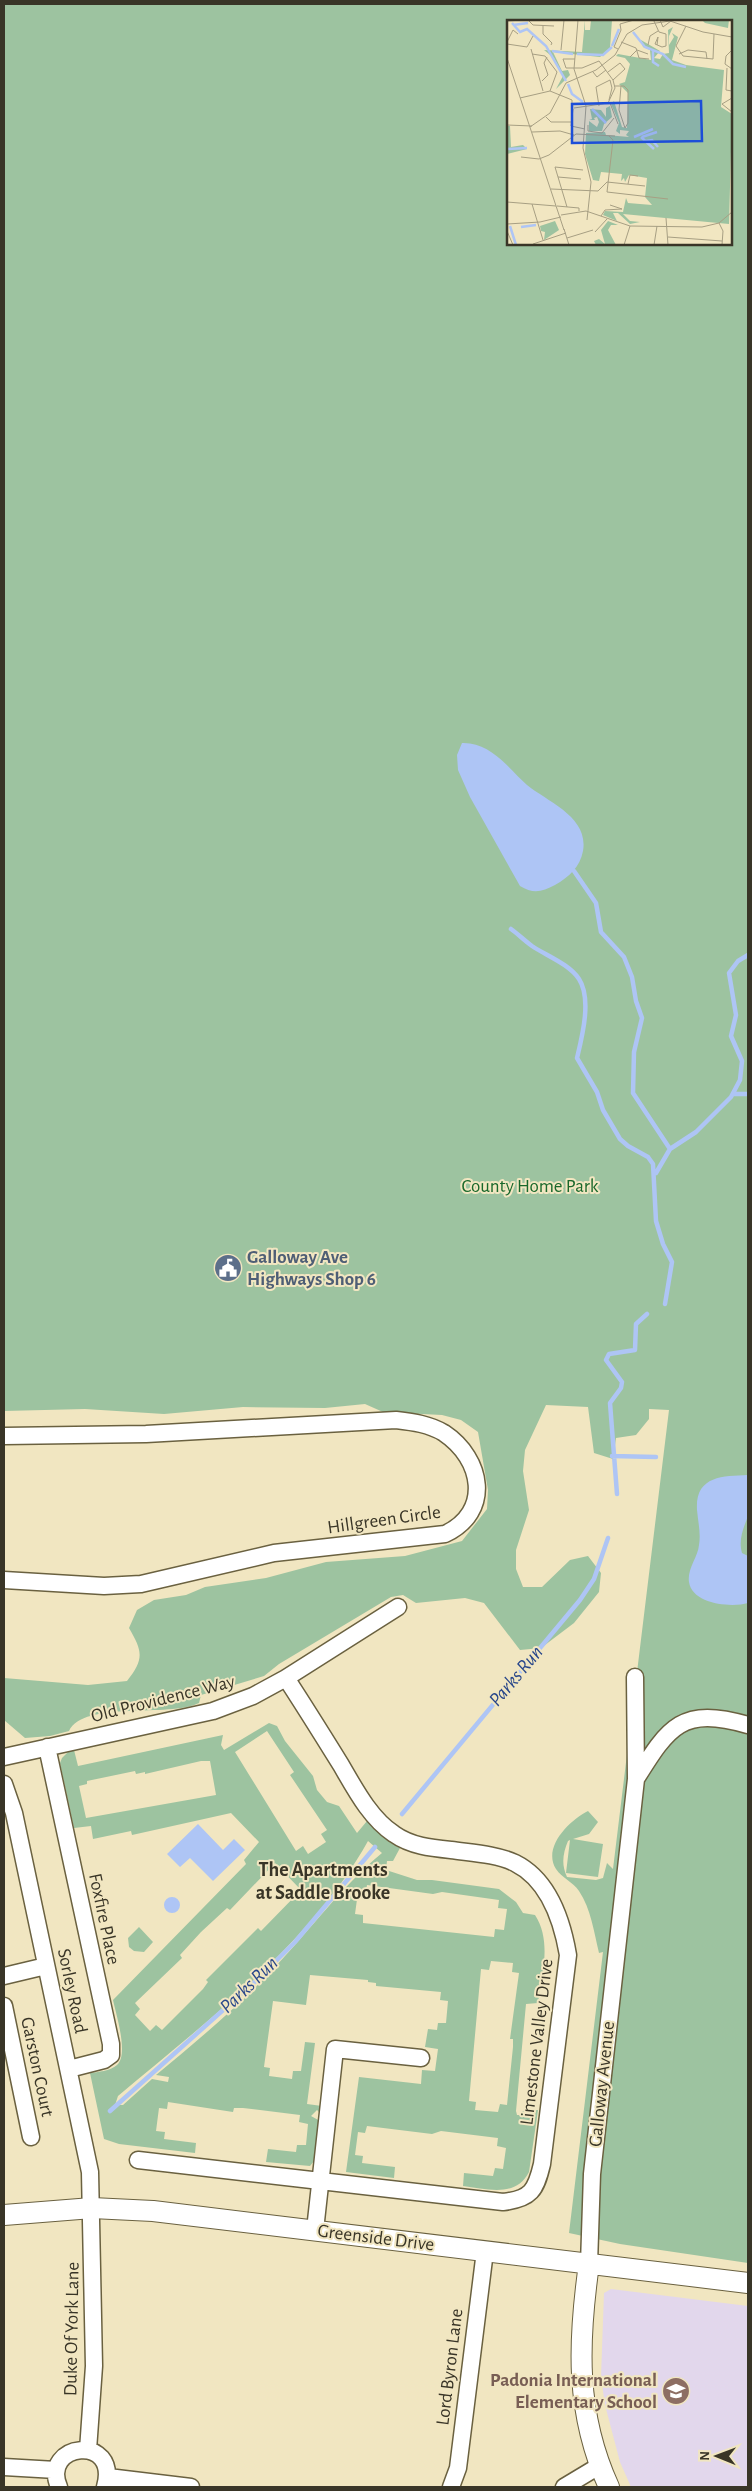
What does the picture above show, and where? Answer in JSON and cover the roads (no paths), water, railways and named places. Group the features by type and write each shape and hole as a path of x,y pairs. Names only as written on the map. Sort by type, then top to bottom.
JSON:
{"street":[{"name":"Hillgreen Circle","path":"4,1436 146,1434 396,1420 421,1423 442,1432 454,1440 468,1456 475,1468 477,1485 475,1502 470,1515 460,1527 445,1534 274,1554 141,1584 104,1586 4,1580"},
{"name":"Old Providence Way","path":"4,1757 213,1711 253,1696 286,1678 398,1607"},
{"name":"Galloway Avenue","path":"609,2487 599,2466 582,2394 580,2359 583,2306 589,2264 592,2174 636,1779 635,1677"},
{"name":"Limestone Valley Drive","path":"138,2160 503,2202 518,2200 530,2194 538,2182 542,2164 568,1955 564,1928 555,1907 546,1891 530,1874 515,1863 495,1857 425,1847 407,1842 386,1827 364,1803 286,1678"},
{"path":"636,1779 665,1735 686,1720 712,1718 748,1725"},
{"name":"Foxfire Place","path":"47,1748 111,2044 110,2055 104,2060 69,2068"},
{"name":"Sorley Road","path":"4,1784 14,1813 69,2068 90,2172 92,2208"},
{"path":"4,1976 46,1966"},
{"name":"Garston Court","path":"4,2006 31,2137"},
{"path":"314,2230 336,2049 421,2058"},
{"name":"Greenside Drive","path":"4,2216 92,2208 161,2212 748,2283"},
{"name":"Duke Of York Lane","path":"88,2450 94,2366 92,2208"},
{"name":"Lord Byron Lane","path":"451,2487 458,2468 485,2251"},
{"path":"59,2487 56,2470 65,2455 77,2450 88,2450 102,2459 107,2482 191,2487"},
{"path":"564,2487 599,2466"},
{"path":"4,2467 56,2470"}],"water":[{"path":"462,743 472,744 490,751 527,785 556,804 580,829 583,839 582,857 577,867 565,879 542,891 533,891 520,886 470,797 458,770 457,755"},
{"path":"748,1475 749,1512 742,1533 741,1548 742,1553 748,1556 748,1603 732,1605 713,1603 697,1595 689,1582 690,1572 700,1541 697,1510 700,1490 712,1480 729,1476"},
{"path":"198,1824 223,1850 234,1839 245,1850 213,1881 190,1858 180,1867 167,1854"},
{"path":"172,1897 178,1899 180,1905 178,1911 172,1913 166,1911 164,1905 166,1899"}],"waterway":[{"path":"574,871 596,903 601,932 624,957 632,977 636,1001 642,1018 634,1052 633,1093 670,1149"},
{"path":"511,929 532,946 570,969 583,987 585,1018 577,1058 597,1092 603,1110 620,1139 628,1146 648,1157 653,1164 656,1221 663,1244 672,1262 665,1304"},
{"path":"656,1173 670,1149 696,1132 731,1097 740,1080 742,1061 731,1036 736,1015 729,973 738,961 748,955"},
{"path":"733,1094 748,1094"},
{"path":"617,1494 610,1403 621,1388 622,1382 606,1360 609,1354 635,1350 636,1324 647,1314"},
{"path":"612,1456 656,1457"},
{"name":"Parks Run","path":"402,1814 580,1600 594,1579 608,1538"},
{"name":"Parks Run","path":"110,2111 258,1979 295,1942 375,1847"}],"place":[{"name":"Galloway Ave Highways Shop 6","path":"228,1268"},
{"name":"Padonia International Elementary School","path":"676,2391"}],"district":[{"name":"The Apartments at Saddle Brooke","path":"323,1882"}],"park label":[{"name":"County Home Park","path":"530,1186"}]}
